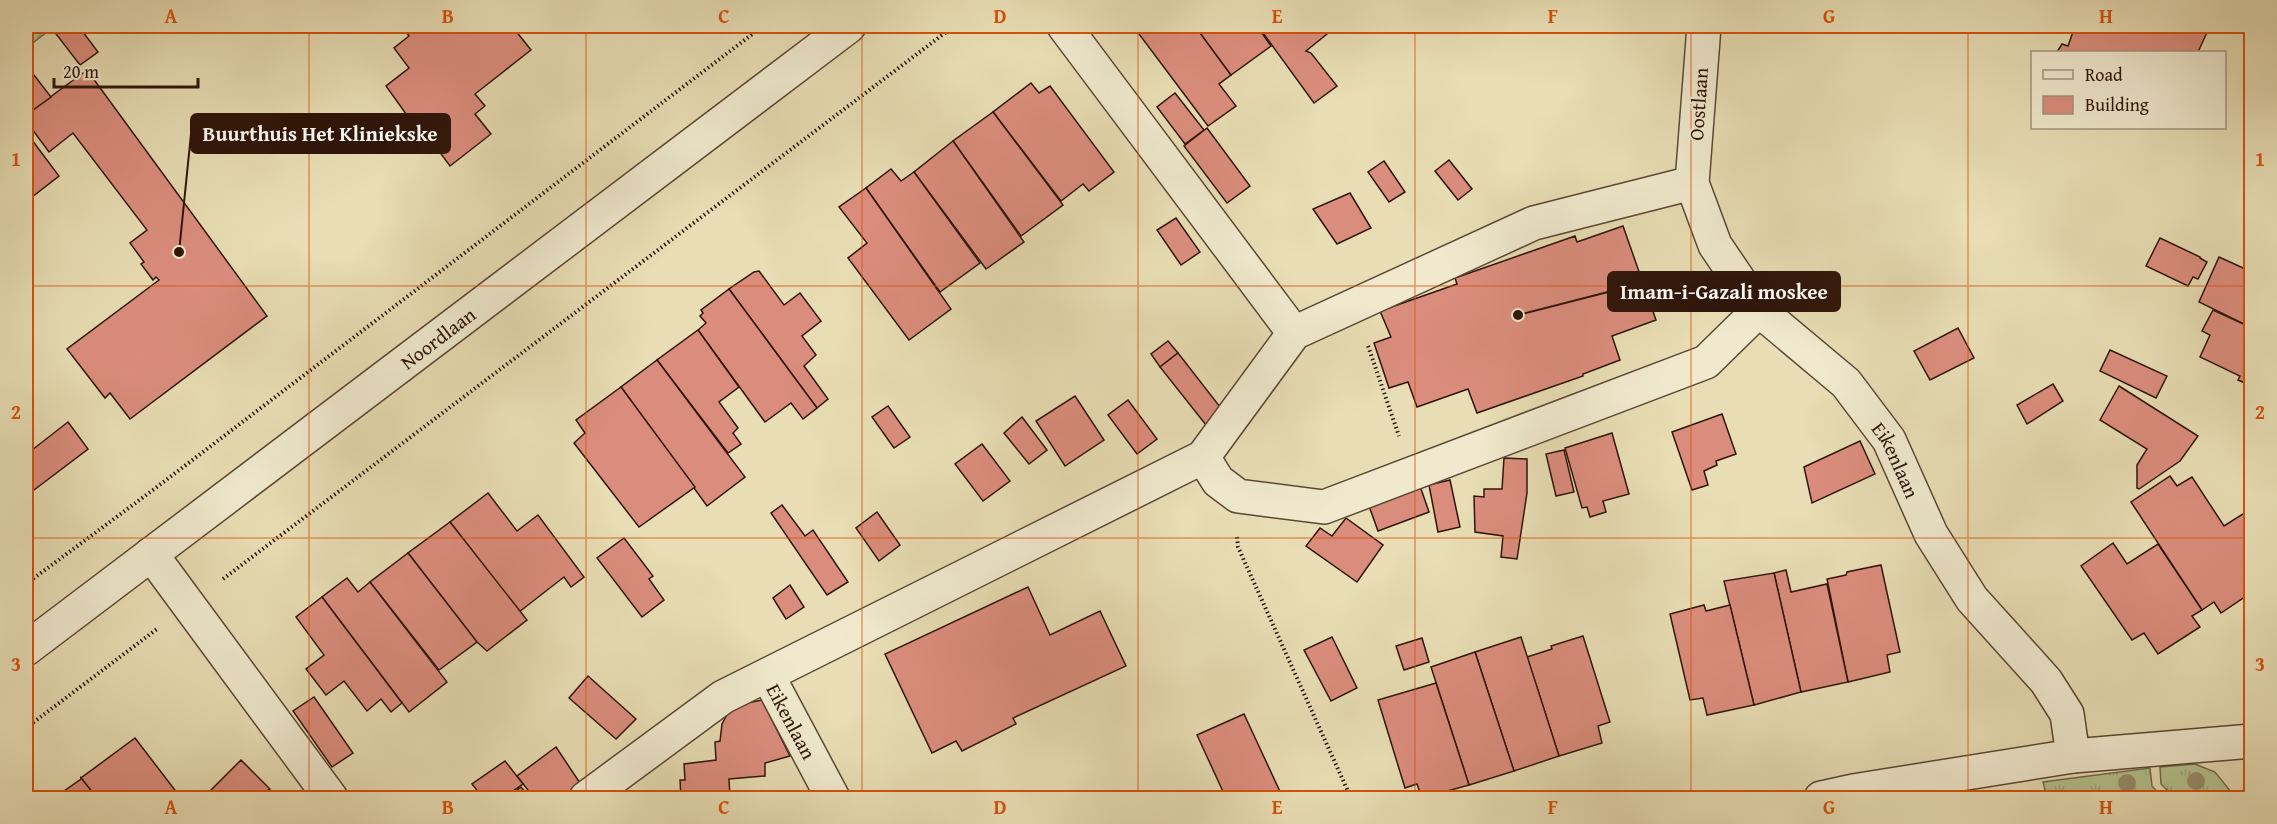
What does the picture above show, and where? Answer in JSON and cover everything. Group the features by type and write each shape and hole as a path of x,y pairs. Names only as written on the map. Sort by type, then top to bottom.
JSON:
{"street":[{"name":"Noordlaan","path":"26,649 849,26"},
{"path":"1064,26 1294,333"},
{"name":"Oostlaan","path":"1692,183 1704,26"},
{"path":"585,798 723,697 1203,457 1294,333 1534,223 1692,183"},
{"name":"Eikenlaan","path":"1692,183 1715,244 1759,310 1846,383 1889,440 1931,534 1972,599 2046,681 2067,714 2073,756"},
{"path":"1203,457 1218,481 1238,496 1324,507 1706,362 1759,310"},
{"path":"151,554 331,798"},
{"name":"Eikenlaan","path":"768,676 833,798"},
{"path":"1821,798 1853,790 2073,756 2252,741"}],"path":[{"path":"26,584 763,26"},
{"path":"26,728 954,26"},
{"path":"1354,306 1412,473"},
{"path":"1237,528 1238,547 1351,798"}],"green space":[{"path":"26,26 55,26 26,48"},
{"path":"2195,764 2215,772 2236,798 2175,798 2161,784 2160,767"},
{"path":"2150,768 2152,786 2163,798 2152,796 2047,798 2043,782"}],"building":[{"path":"58,26 82,26 80,28 98,52 80,65 53,30"},
{"path":"412,26 504,26 509,32 515,30 531,50 475,94 485,106 475,114 491,134 450,166 430,139 426,142 386,86 409,68 394,48 409,36 405,31"},
{"path":"1133,26 1195,26 1231,75 1219,84 1236,106 1208,126"},
{"path":"1195,26 1257,26 1271,46 1231,75"},
{"path":"1258,26 1322,26 1328,32 1327,34 1306,51 1311,53 1337,86 1314,103"},
{"path":"2075,26 2210,26 2198,51 2058,51 2062,44 2068,46"},
{"path":"87,70 267,316 130,419 110,393 105,398 67,349 159,280 156,277 153,280 141,264 144,262 130,243 147,230 73,133 49,152 26,121 26,115"},
{"path":"34,75 51,97 26,115 26,82"},
{"path":"1031,83 1039,93 1050,86 1114,172 1089,191 1083,184 1061,201 993,112"},
{"path":"1175,93 1204,130 1185,144 1157,107"},
{"path":"993,112 1063,205 1021,236 953,141"},
{"path":"1207,128 1250,186 1227,203 1184,146"},
{"path":"26,132 59,176 32,197 29,194 26,197"},
{"path":"953,141 1024,242 986,269 914,172"},
{"path":"1449,160 1472,189 1458,200 1435,171"},
{"path":"1384,161 1405,192 1389,202 1368,172"},
{"path":"891,169 901,181 914,172 980,263 940,292 866,188"},
{"path":"866,188 951,309 909,340 848,258 867,243 839,207"},
{"path":"1350,193 1371,228 1337,244 1313,209"},
{"path":"1176,218 1200,252 1181,265 1157,230"},
{"path":"1623,226 1656,320 1612,336 1620,360 1583,374 1583,376 1477,413 1468,389 1417,407 1408,382 1389,388 1374,343 1391,337 1380,311 1457,284 1455,278 1575,236 1577,242"},
{"path":"2160,238 2207,262 2198,279 2193,277 2188,286 2146,266"},
{"path":"2219,257 2252,272 2252,328 2199,302"},
{"path":"759,271 784,305 800,293 821,321 802,336 816,355 804,366 828,399 817,408 729,289"},
{"path":"729,289 817,408 803,419 791,403 765,422 698,330 706,323 700,316 703,313 701,310"},
{"path":"2213,310 2252,328 2252,386 2238,380 2240,376 2200,357 2210,335 2202,331"},
{"path":"1958,328 1974,358 1930,380 1914,351"},
{"path":"698,330 739,387 719,402 738,428 733,433 741,444 728,453 657,360"},
{"path":"1168,341 1178,353 1160,367 1151,354"},
{"path":"2110,350 2167,376 2156,398 2100,371"},
{"path":"1178,353 1224,412 1206,425 1160,367"},
{"path":"657,360 745,477 707,506 621,387"},
{"path":"2053,384 2063,401 2027,424 2017,405"},
{"path":"2119,386 2198,436 2180,461 2139,489 2137,488 2137,465 2147,449 2100,420"},
{"path":"621,387 695,487 639,527 574,443 585,433 576,420"},
{"path":"1075,396 1104,440 1065,466 1036,421"},
{"path":"1128,400 1157,439 1137,454 1108,415"},
{"path":"888,406 910,437 894,448 872,417"},
{"path":"1722,414 1736,454 1716,461 1717,465 1704,471 1708,485 1692,490 1672,432"},
{"path":"1022,417 1047,450 1029,464 1004,433"},
{"path":"68,422 88,449 26,496 26,441 32,450"},
{"path":"1612,433 1629,494 1603,501 1606,512 1590,517 1587,507 1582,508 1565,448"},
{"path":"1860,441 1875,474 1812,503 1804,467"},
{"path":"982,444 1010,481 983,501 955,464"},
{"path":"1564,450 1574,492 1556,496 1546,454"},
{"path":"1504,458 1527,459 1527,493 1517,559 1501,557 1503,536 1475,532 1474,496 1484,497 1484,489 1502,489"},
{"path":"2170,476 2177,486 2192,477 2224,526 2246,512 2252,514 2252,592 2221,613 2214,602 2202,610 2131,502"},
{"path":"1450,480 1460,527 1438,532 1429,485"},
{"path":"1420,486 1429,512 1378,531 1369,506"},
{"path":"488,493 517,531 538,515 584,577 571,587 564,577 519,612 450,522"},
{"path":"782,505 805,536 813,530 848,582 827,595 771,513"},
{"path":"877,512 900,545 879,561 856,528"},
{"path":"1346,518 1383,545 1357,582 1306,546 1320,528 1332,536"},
{"path":"450,522 527,620 487,651 477,642 408,553"},
{"path":"624,538 653,576 649,579 664,600 642,617 597,558"},
{"path":"2113,543 2127,564 2158,544 2202,610 2192,616 2200,627 2158,654 2144,633 2132,640 2081,566"},
{"path":"408,553 477,642 439,670 370,582"},
{"path":"1881,565 1900,652 1887,655 1890,672 1848,682 1827,579"},
{"path":"1786,570 1791,592 1827,584 1848,682 1801,692 1774,573"},
{"path":"1774,573 1801,692 1754,705 1724,581"},
{"path":"347,578 358,592 370,582 447,682 409,712 322,597"},
{"path":"790,585 804,607 786,619 773,598"},
{"path":"1028,587 1050,635 1100,611 1126,666 1013,718 1016,724 962,751 956,741 932,753 885,654"},
{"path":"322,597 402,703 391,712 381,699 367,711 344,681 326,695 306,669 324,655 296,617"},
{"path":"1704,605 1706,611 1730,605 1754,705 1707,715 1703,698 1690,700 1670,614"},
{"path":"1583,636 1610,722 1598,726 1602,743 1559,756 1527,657 1552,649 1551,646"},
{"path":"1332,637 1357,688 1331,701 1304,650"},
{"path":"1521,637 1559,756 1514,771 1475,652"},
{"path":"1422,638 1429,662 1404,670 1396,646"},
{"path":"1475,652 1514,771 1469,785 1431,667"},
{"path":"588,676 636,719 616,739 569,698"},
{"path":"1436,683 1469,785 1422,798 1417,784 1405,788 1378,700"},
{"path":"314,697 353,753 332,767 293,711"},
{"path":"762,700 790,756 765,763 765,776 729,779 730,798 681,798 680,780 685,780 684,764 716,760 715,742 720,741 722,724 728,713 737,705"},
{"path":"1244,714 1283,798 1226,798 1197,735"},
{"path":"135,738 181,798 97,798 81,778"},
{"path":"556,747 584,789 570,798 534,798 517,776"},
{"path":"241,760 270,789 255,798 207,798 205,796"},
{"path":"505,761 523,784 503,798 483,798 472,784"},
{"path":"81,779 97,798 54,798"},
{"path":"521,787 530,798 507,798"}],"place":[{"name":"Buurthuis Het Kliniekske","path":"179,252"},
{"name":"Imam-i-Gazali moskee","path":"1518,315"}]}
